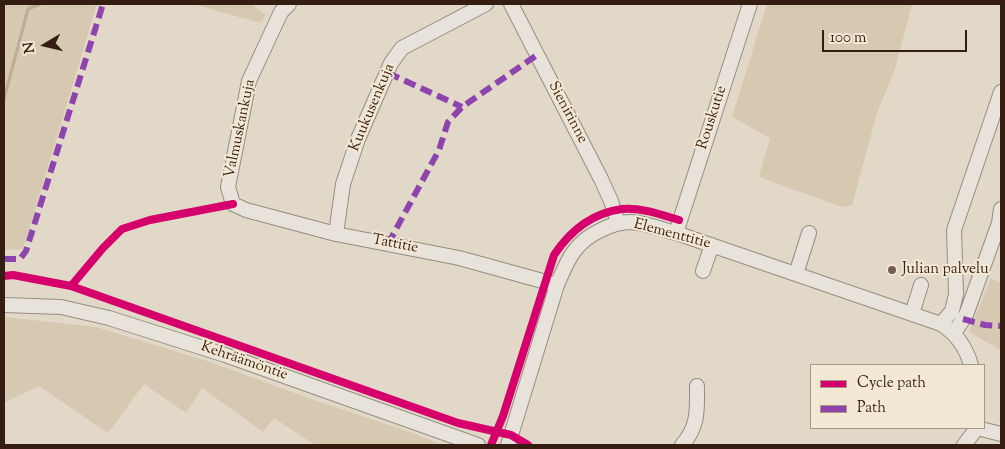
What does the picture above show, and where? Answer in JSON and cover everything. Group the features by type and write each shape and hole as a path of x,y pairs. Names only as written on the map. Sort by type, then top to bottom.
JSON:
{"street":[{"name":"Valmuskankuja","path":"233,204 228,187 249,81 281,12 289,4"},
{"name":"Kuukusenkuja","path":"336,234 343,184 358,139 391,63 402,48 486,4"},
{"name":"Sienirinne","path":"511,4 612,201 618,223"},
{"name":"Rouskutie","path":"676,233 750,4"},
{"path":"942,324 952,311 956,294 954,230 1001,92"},
{"name":"Tattitie","path":"233,204 246,210 336,234 458,258 557,285"},
{"path":"971,364 969,357 954,333 966,315 999,223 1001,209"},
{"name":"Elementtitie","path":"508,445 557,285 568,260 578,245 590,235 618,223 632,222 676,233 942,324 954,333"},
{"path":"796,274 809,233"},
{"path":"704,271 712,245"},
{"path":"912,314 921,285"},
{"name":"Kehräämöntie","path":"4,305 61,307 108,318 224,355 478,445"},
{"path":"682,445 690,436 697,417 697,386"},
{"path":"964,445 976,429"},
{"path":"981,429 1001,434"}],"shaded area":[{"path":"4,4 97,4 23,249 4,250"},
{"path":"193,4 251,4 266,15 260,23"},
{"path":"767,4 912,4 895,69 877,113 852,205 842,207 759,177 770,138 732,117"},
{"path":"991,278 1001,283 1001,350 969,332"},
{"path":"4,317 96,327 210,362 443,445 315,445 274,418 263,432 202,388 186,413 144,384 108,433 39,386 4,403"}],"waterway":[{"path":"4,99 28,9 40,4"}],"marked path":[{"path":"4,259 20,259 26,251 103,4"},
{"path":"388,244 439,150 448,122 462,107 537,55"},
{"path":"388,73 462,107"},
{"path":"963,319 985,325 1001,326"}],"cycle path":[{"path":"71,286 122,229 150,220 233,204"},
{"path":"491,445 503,416 554,255 560,246 583,225 601,214 611,211 636,209 679,220"},
{"path":"4,276 13,275 71,286 458,423 511,435 528,445"}],"place":[{"name":"Julian palvelu","path":"892,270"}]}
